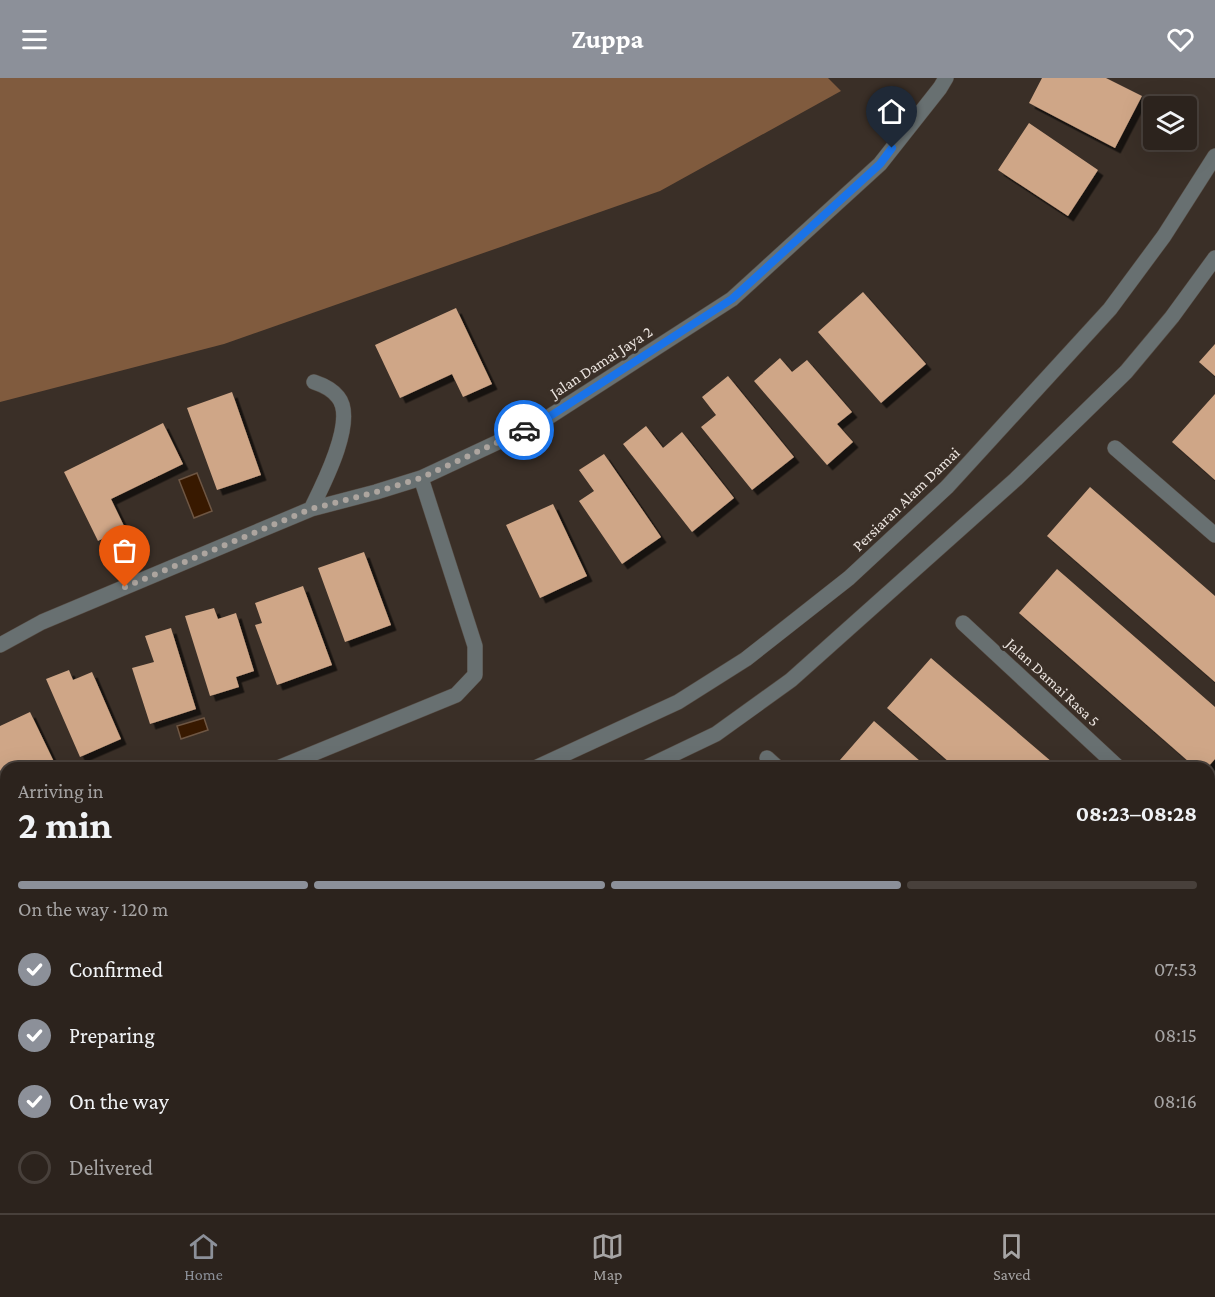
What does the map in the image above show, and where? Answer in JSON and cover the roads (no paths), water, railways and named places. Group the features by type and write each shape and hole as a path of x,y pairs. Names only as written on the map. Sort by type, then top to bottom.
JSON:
{"street":[{"name":"Jalan Damai Jaya 2","path":"0,645 42,622 311,509 421,478 541,422 732,299 880,164 946,78"},
{"name":"Persiaran Alam Damai","path":"548,762 678,702 746,659 849,578 947,487 1110,309 1164,236 1215,156"},
{"path":"658,762 716,734 791,680 982,510 1126,372 1172,317 1215,258"},
{"path":"311,509 332,468 342,431 344,410 339,398 327,387 314,382"},
{"path":"1115,448 1215,535"},
{"path":"293,762 456,695 475,675 475,646 421,478"},
{"name":"Jalan Damai Rasa 5","path":"963,623 1113,762"}]}
